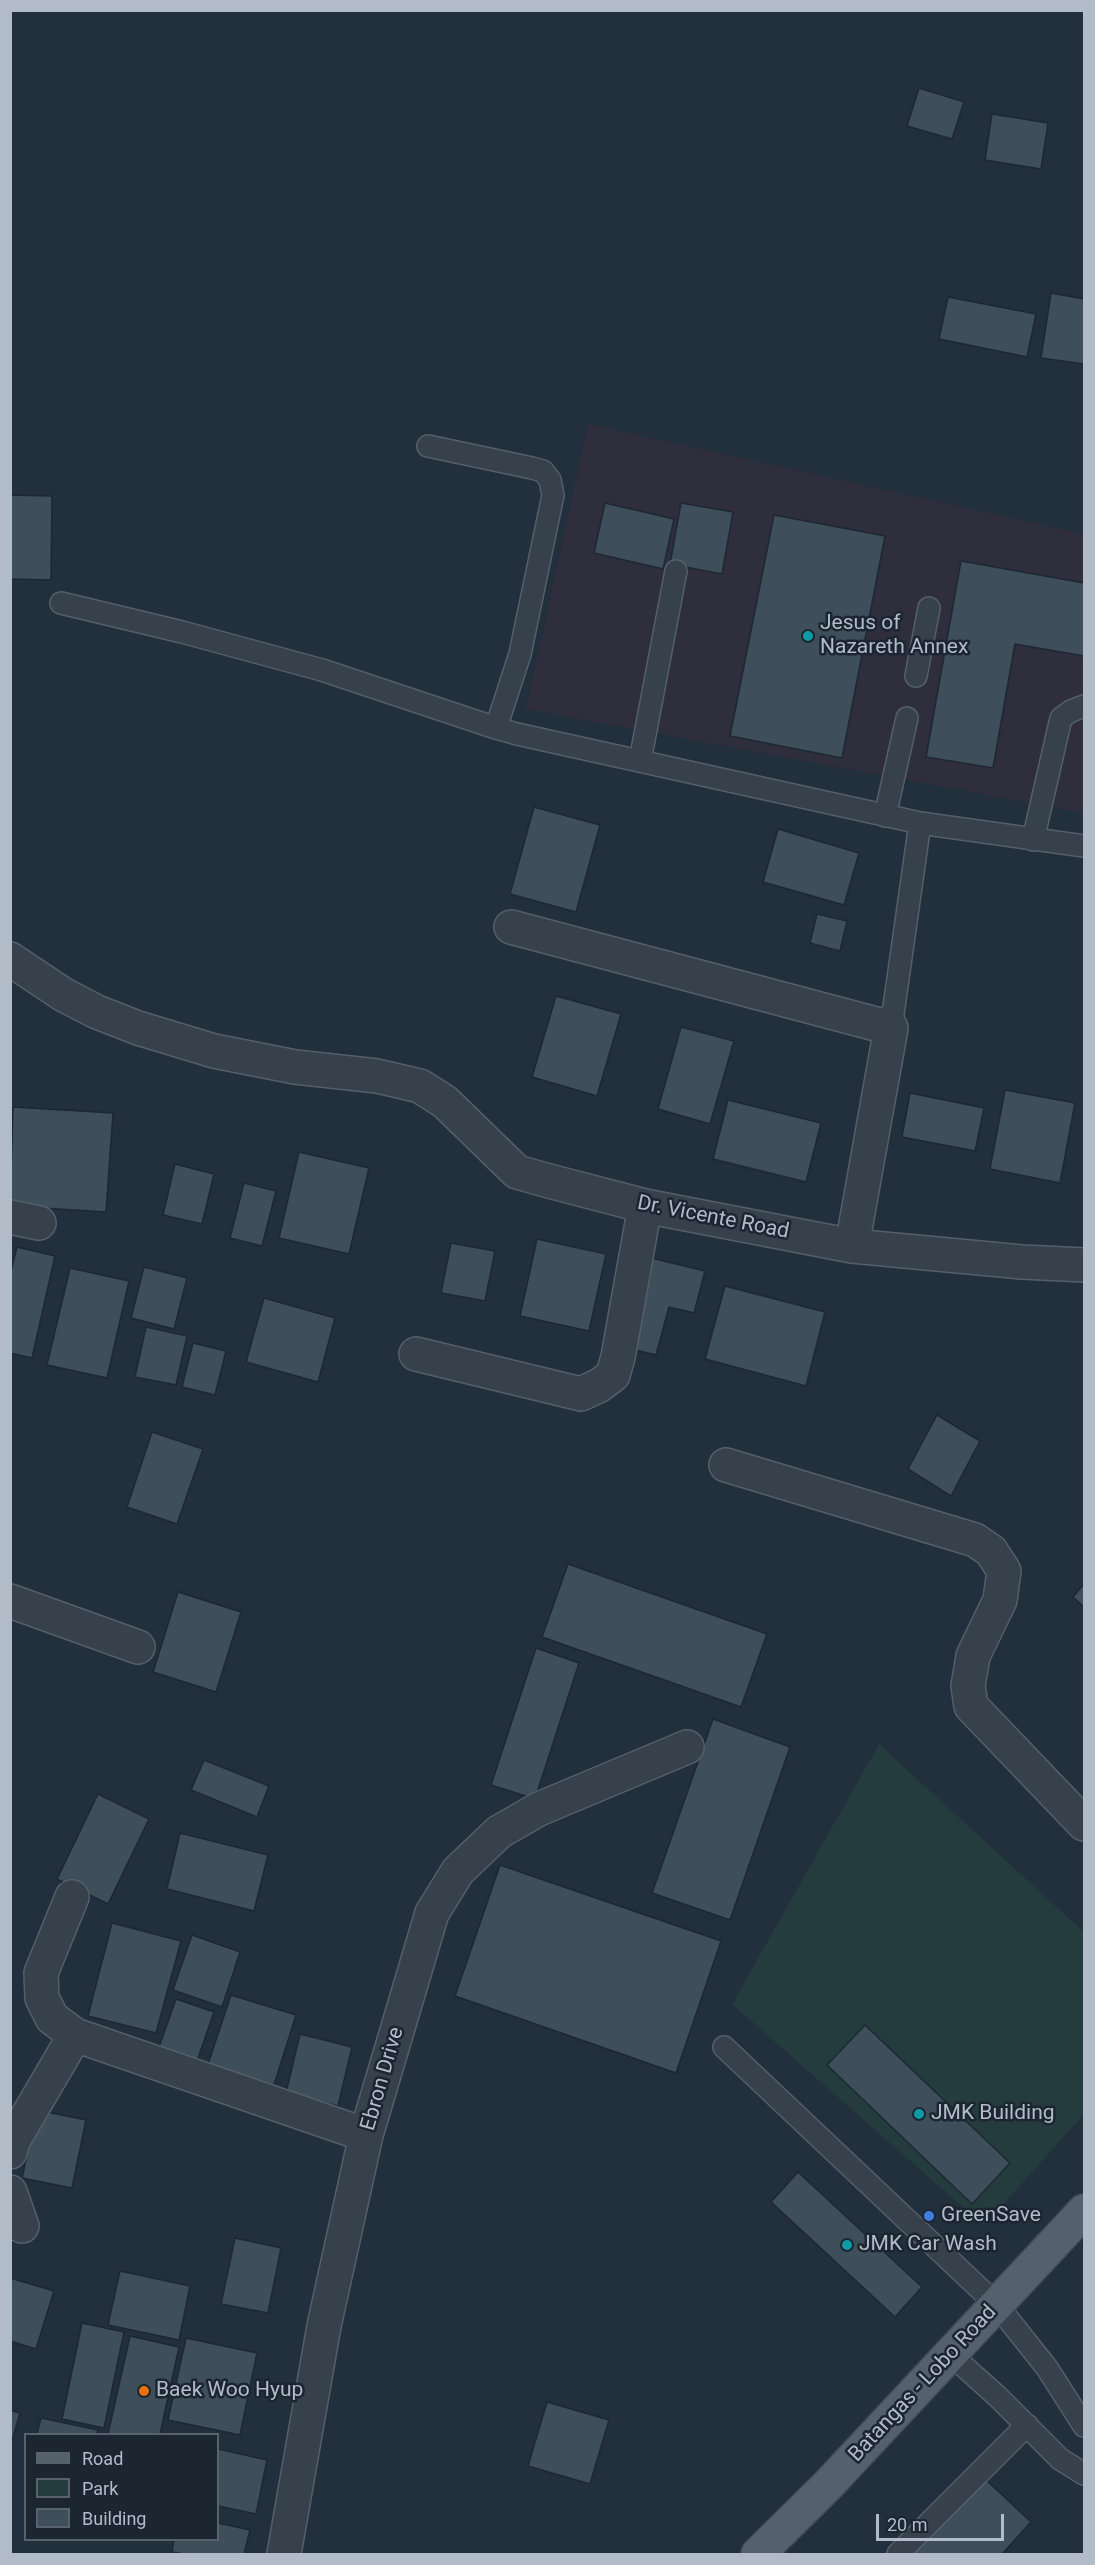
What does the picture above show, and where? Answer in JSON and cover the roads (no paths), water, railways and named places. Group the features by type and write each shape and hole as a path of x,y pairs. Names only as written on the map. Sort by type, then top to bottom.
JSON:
{"main road":[{"name":"Batangas - Lobo Road","path":"758,2554 828,2485 1084,2211"}],"street":[{"path":"512,927 891,1028 852,1246"},
{"name":"Dr. Vicente Road","path":"10,959 64,995 97,1012 138,1028 214,1051 295,1067 376,1076 420,1086 445,1102 517,1172 645,1206 852,1246 1022,1262 1084,1265"},
{"path":"416,1354 581,1394 600,1385 612,1375 618,1358 645,1206"},
{"path":"726,1466 975,1540 991,1551 1004,1571 1000,1600 973,1656 968,1686 971,1706 1084,1824"},
{"path":"10,1601 138,1647"},
{"name":"Ebron Drive","path":"284,2554 324,2326 366,2135 432,1913 458,1871 500,1832 539,1809 687,1746"},
{"path":"72,1897 41,1973 42,1998 52,2018 75,2035 366,2135"},
{"path":"10,2152 13,2141 75,2035"},
{"path":"10,2192 22,2226"}],"lane":[{"path":"428,446 543,471 550,480 553,495 520,654 496,728"},
{"path":"640,761 676,571"},
{"path":"61,603 182,632 322,670 496,728 885,816 1084,846"},
{"path":"916,676 929,608"},
{"path":"1033,840 1061,718 1084,705"},
{"path":"885,816 907,718"},
{"path":"891,1028 920,823"},
{"path":"724,2047 997,2305 1047,2368 1084,2426"},
{"path":"950,2354 1027,2425 1060,2459 1084,2474"},
{"path":"898,2554 1027,2425"}],"place":[{"name":"Jesus of Nazareth Annex","path":"808,636"},
{"name":"JMK Building","path":"919,2114"},
{"name":"GreenSave","path":"929,2216"},
{"name":"JMK Car Wash","path":"847,2245"},
{"name":"Baek Woo Hyup","path":"144,2391"}]}
